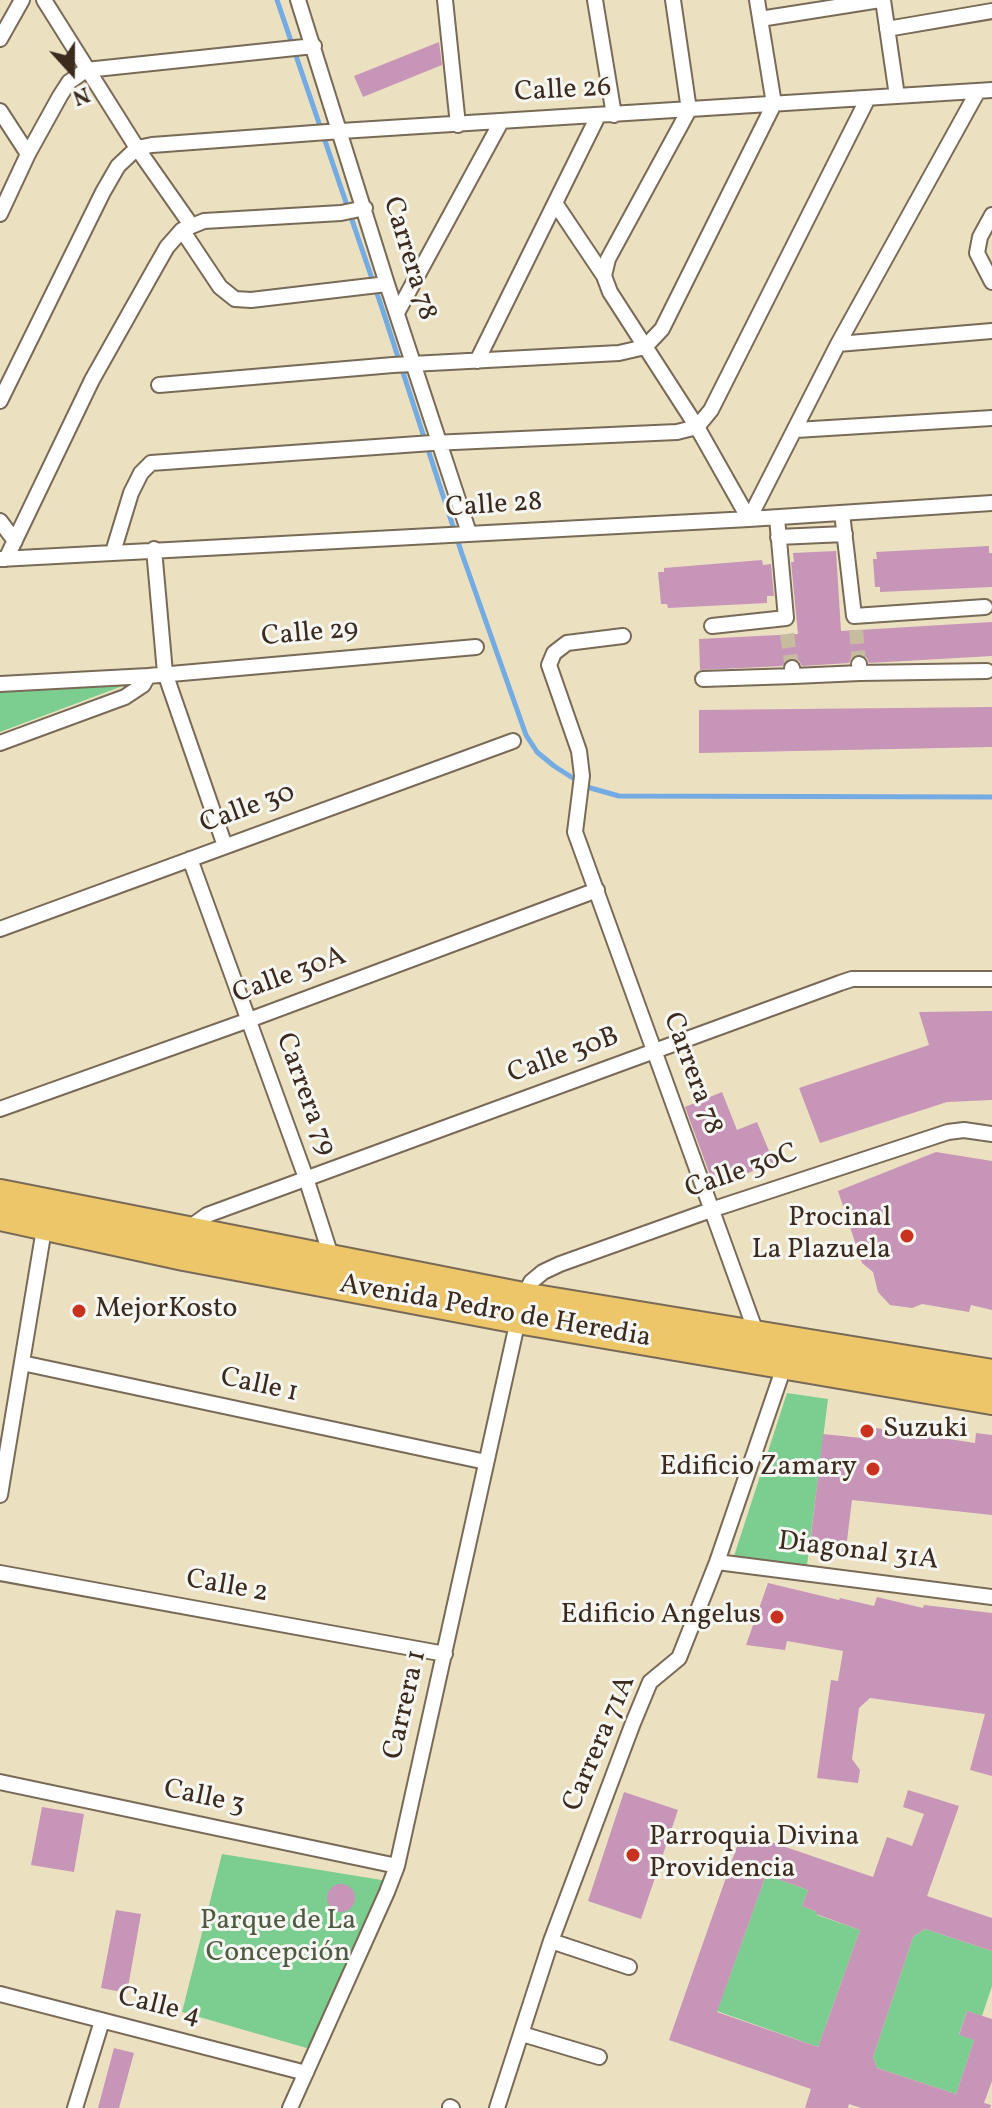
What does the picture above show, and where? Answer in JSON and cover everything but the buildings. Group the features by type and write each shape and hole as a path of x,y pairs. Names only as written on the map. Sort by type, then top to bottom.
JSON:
{"highway":[{"name":"Avenida Pedro de Heredia","path":"0,1194 47,1215 520,1308 785,1364 992,1400"},
{"name":"Avenida Pedro de Heredia","path":"0,1216 47,1215"},
{"name":"Avenida Pedro de Heredia","path":"187,1244 332,1259 520,1308 757,1335 992,1374"}],"street":[{"path":"0,39 22,0"},
{"path":"44,0 220,287 235,299 251,300 384,284"},
{"name":"Carrera 78","path":"298,0 307,47 384,284 397,313 406,365 467,533"},
{"path":"445,0 458,125"},
{"path":"477,361 555,203 606,116 595,0"},
{"path":"604,276 608,259 689,110 673,0"},
{"path":"159,385 406,365 619,353 645,347 662,329 774,104 757,0"},
{"path":"760,19 882,0 897,96"},
{"path":"887,29 992,11"},
{"path":"0,214 28,154 69,82 86,70 307,47"},
{"path":"749,519 838,344 985,91"},
{"name":"Calle 26","path":"137,148 335,132 985,91"},
{"path":"113,552 131,493 141,473 151,463 436,443 677,432 697,427 711,410 868,98"},
{"path":"0,111 28,154"},
{"path":"397,313 501,122"},
{"path":"0,401 5,376 103,192 118,166 137,148"},
{"path":"555,203 697,427 749,519"},
{"path":"3,559 15,541 92,380 167,247 186,228 204,221 341,213 361,209"},
{"path":"992,215 980,237 977,253 992,282"},
{"path":"838,344 992,331"},
{"path":"796,430 992,418"},
{"name":"Calle 28","path":"3,559 777,518 992,503"},
{"path":"842,513 855,623 985,607"},
{"path":"777,518 787,634"},
{"path":"0,521 15,541"},
{"path":"778,537 845,534"},
{"path":"154,549 165,673 225,846"},
{"path":"712,626 786,618"},
{"name":"Carrera 78","path":"623,636 567,643 554,653 549,665 579,751 581,780 575,827 757,1335"},
{"name":"Calle 29","path":"0,684 148,676 476,647"},
{"path":"703,679 860,669 987,671"},
{"name":"Calle 29","path":"0,743 125,697 143,685 148,676"},
{"name":"Calle 30","path":"0,929 513,741"},
{"name":"Carrera 79","path":"190,859 306,1178 332,1259"},
{"name":"Calle 30A","path":"0,1109 597,890"},
{"name":"Calle 30B","path":"187,1244 193,1225 207,1215 852,979 992,979"},
{"name":"Calle 30C","path":"520,1308 531,1282 560,1264 711,1210 948,1132 964,1130 992,1134"},
{"path":"0,1495 47,1215"},
{"name":"Carrera 1","path":"290,2108 397,1866 520,1308"},
{"name":"Calle 1","path":"22,1363 486,1462"},
{"name":"Carrera 71A","path":"497,2108 551,1941 650,1682 679,1658 717,1562 785,1364"},
{"name":"Diagonal 31A","path":"717,1562 992,1597"},
{"name":"Calle 2","path":"0,1573 445,1654"},
{"name":"Calle 3","path":"0,1782 397,1866"},
{"path":"551,1941 629,1967"},
{"name":"Calle 4","path":"0,1994 306,2073"},
{"path":"75,2108 102,2021"},
{"path":"522,2034 599,2057"}],"green space":[{"path":"128,684 0,732 0,691"},
{"path":"787,1393 828,1399 807,1565 734,1556"},
{"name":"Parque de La Concepción","path":"222,1854 388,1881 310,2049 182,2012"},
{"path":"766,1875 808,1890 802,1906 817,1912 817,1915 860,1930 818,2047 717,2011"},
{"path":"925,1929 992,1951 992,1986 982,2016 967,2011 959,2034 974,2040 956,2094 877,2068 873,2057 913,1937"}],"waterway":[{"path":"277,0 462,554 526,735 537,752 587,787 619,796 992,797"}],"tunnel":[{"path":"856,630 859,664"},
{"path":"787,634 792,668"}],"place":[{"name":"Procinal La Plazuela","path":"907,1236"},
{"name":"MejorKosto","path":"79,1311"},
{"name":"Suzuki","path":"867,1431"},
{"name":"Edificio Zamary","path":"873,1469"},
{"name":"Edificio Angelus","path":"777,1617"},
{"name":"Parroquia Divina Providencia","path":"633,1855"}]}
